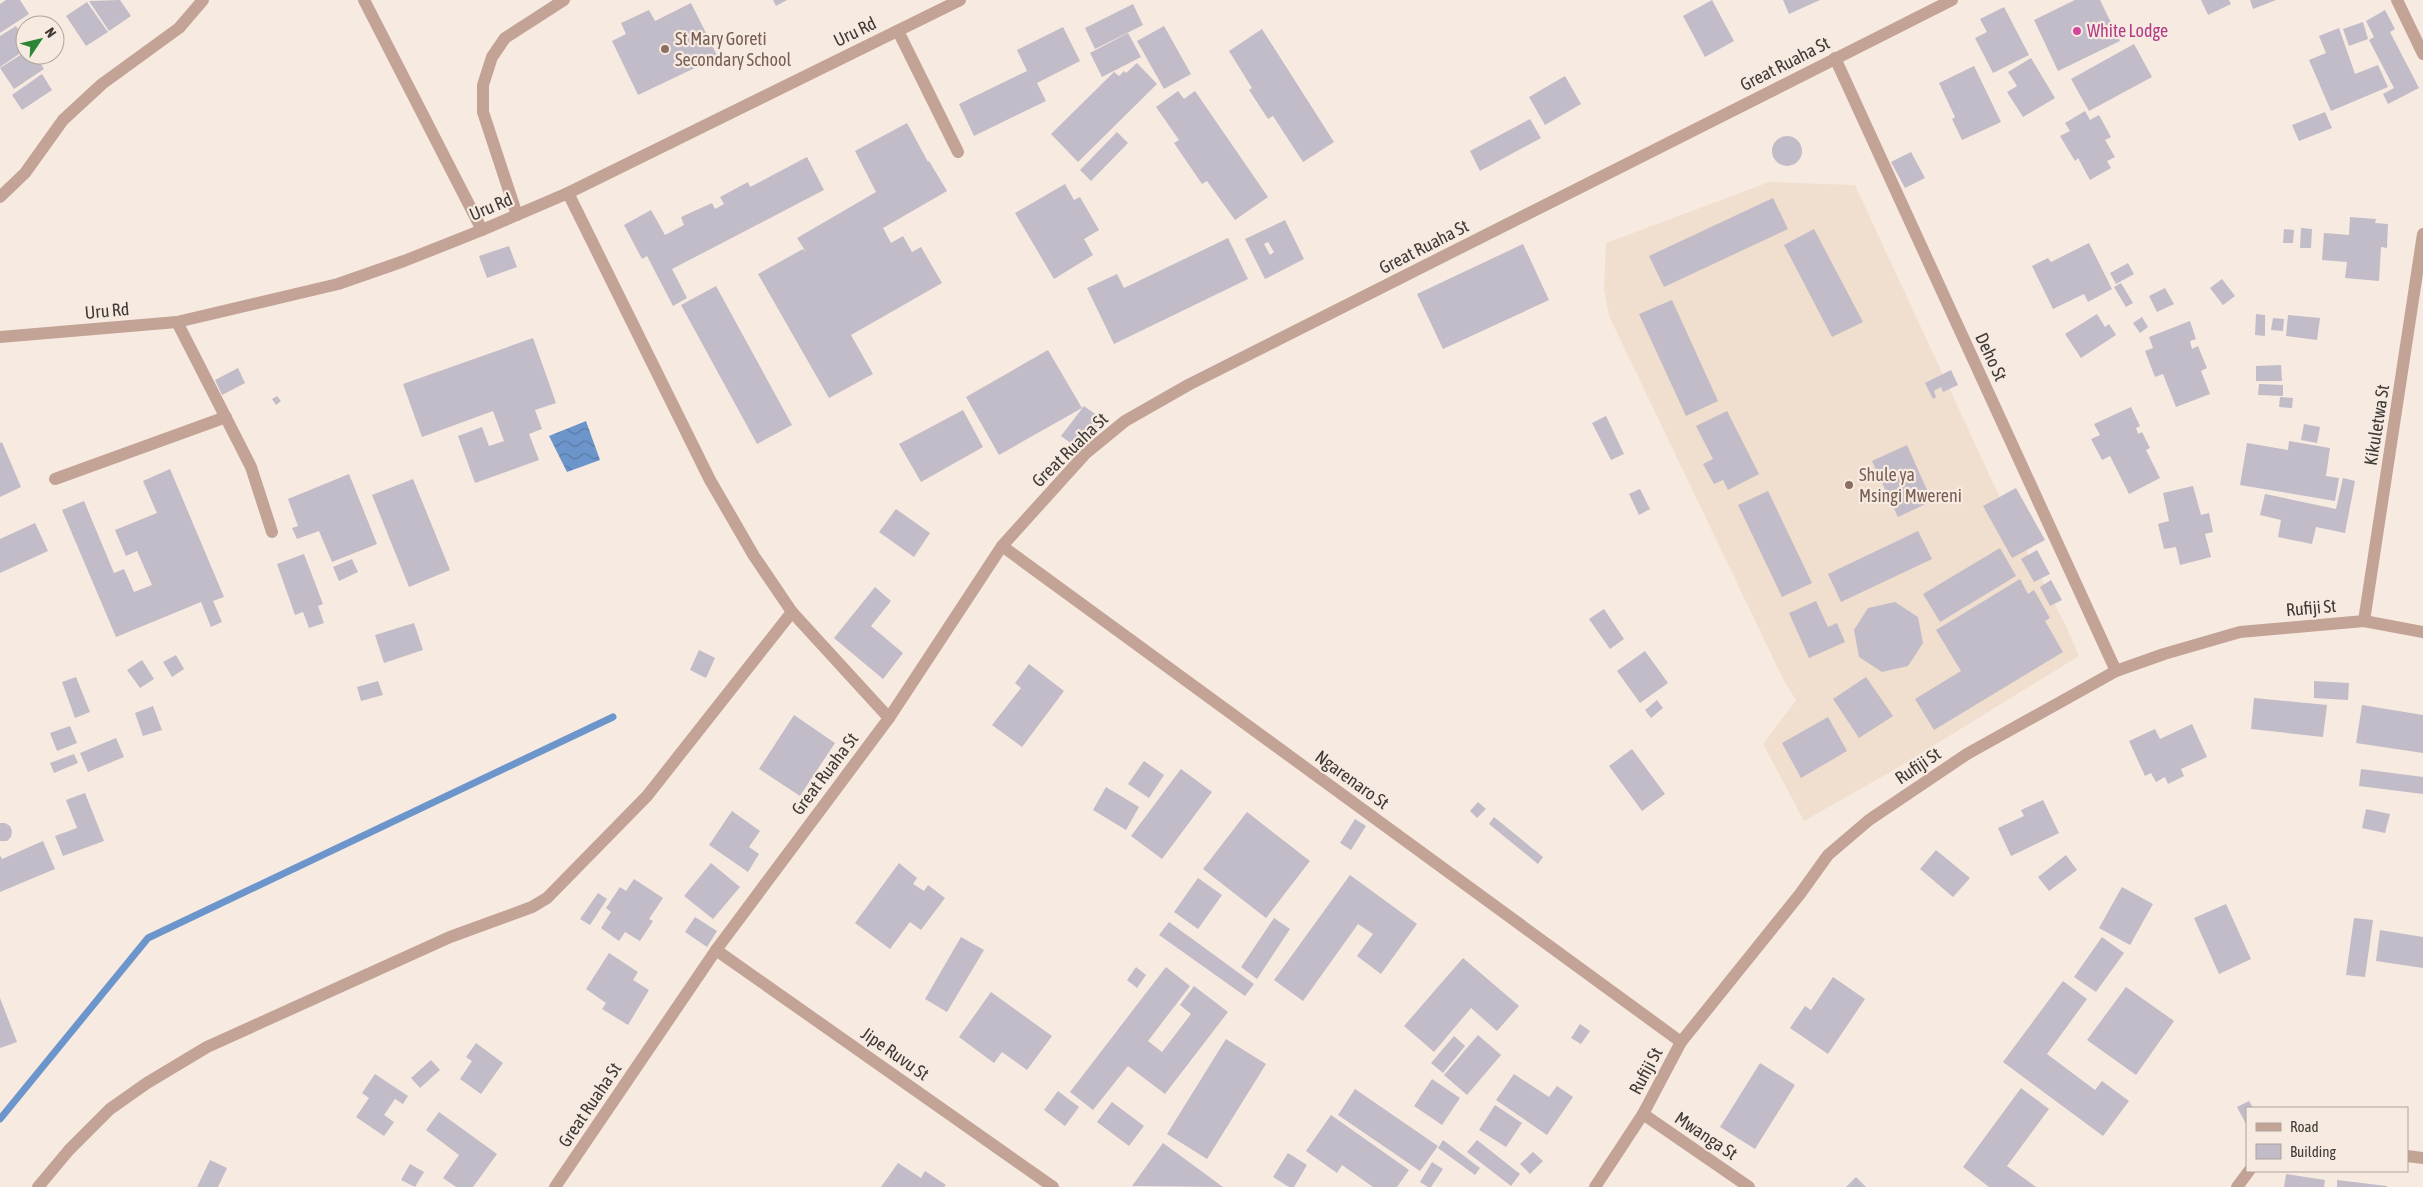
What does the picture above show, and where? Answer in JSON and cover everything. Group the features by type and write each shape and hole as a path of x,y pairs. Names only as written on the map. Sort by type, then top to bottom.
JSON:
{"street":[{"path":"0,197 25,173 64,120 102,84 179,28 202,0"},
{"path":"364,0 482,230"},
{"path":"517,215 483,112 483,85 492,57 505,38 564,0"},
{"name":"Uru Rd","path":"0,337 178,322 338,284 482,230 568,193 960,0"},
{"name":"Great Ruaha St","path":"555,1187 716,950 889,718 1002,546 1086,454 1125,421 1190,384 1952,0"},
{"path":"2397,0 2423,54"},
{"path":"898,31 958,152"},
{"name":"Deho St","path":"1835,58 2116,671"},
{"path":"568,193 710,480 754,556 792,612 889,718"},
{"name":"Kikuletwa St","path":"2364,621 2423,234"},
{"path":"178,322 251,467 272,532"},
{"path":"55,479 226,416"},
{"name":"Ngarenaro St","path":"1002,546 1681,1042"},
{"path":"38,1187 69,1150 110,1109 147,1083 207,1047 450,937 532,907 547,898 647,796 792,612"},
{"name":"Rufiji St","path":"1595,1187 1643,1114 1681,1042 1800,894 1828,855 1869,820 1967,754 2116,671 2164,654 2240,632 2364,621 2423,632"},
{"name":"Jipe Ruvu St","path":"716,950 1053,1187"},
{"name":"Mwanga St","path":"1643,1114 1749,1187"},
{"path":"2408,1156 2423,1158"},
{"path":"2237,1187 2248,1172"}],"shaded area":[{"path":"1769,182 1855,185 2008,515 2065,624 2079,656 1894,770 1804,821 1763,744 1796,700 1784,681 1609,316 1604,289 1606,243"}],"water":[{"path":"586,421 600,460 567,472 549,436"}],"building":[{"path":"6,0 20,0 29,14 15,15 15,23 0,33 0,4"},
{"path":"120,0 131,16 109,31 89,1"},
{"path":"773,0 787,0 776,6"},
{"path":"1712,0 1734,41 1705,57 1683,16"},
{"path":"1783,0 1820,0 1789,14"},
{"name":"White Lodge","path":"2075,0 2100,0 2120,41 2058,71 2034,20"},
{"path":"2201,0 2229,0 2231,4 2208,15"},
{"path":"2250,0 2276,0 2253,9"},
{"path":"87,2 108,32 86,46 66,16"},
{"name":"St Mary Goreti Secondary School","path":"691,3 718,57 638,95 612,41 626,34 621,23 649,10 655,21"},
{"path":"1133,4 1143,25 1095,49 1085,28"},
{"path":"2004,7 2029,55 1993,73 1975,38 1987,32 1980,19"},
{"path":"2385,10 2395,29 2390,32 2419,88 2388,104 2383,94 2394,88 2369,40 2374,37 2366,21"},
{"path":"2363,22 2368,39 2349,46 2343,29"},
{"path":"1164,26 1191,74 1164,89 1137,41"},
{"path":"15,27 15,57 0,67 0,36"},
{"path":"1063,27 1080,61 1037,83 1046,101 974,136 959,104 1027,71 1017,50"},
{"path":"2339,28 2355,74 2378,65 2388,87 2331,111 2309,60 2326,53 2319,36"},
{"path":"1262,29 1334,142 1303,162 1273,116 1268,119 1249,90 1252,88 1229,51"},
{"path":"1128,33 1141,57 1102,77 1090,53"},
{"path":"2134,44 2152,77 2089,111 2071,79"},
{"path":"15,58 15,65 41,65 44,69 14,89 0,68"},
{"path":"2031,58 2055,98 2023,117 2007,92 2017,86 2008,72"},
{"path":"1137,63 1157,84 1078,162 1051,134 1114,72 1119,76 1124,71 1126,73"},
{"path":"1974,66 2001,122 1962,140 1952,119 1955,117 1939,83"},
{"path":"42,74 52,90 22,110 12,95"},
{"path":"1565,76 1581,104 1545,125 1529,97"},
{"path":"1178,91 1184,99 1195,91 1268,197 1235,220 1207,181 1202,184 1174,143 1179,140 1156,107"},
{"path":"2085,111 2090,120 2099,115 2111,137 2105,140 2115,157 2107,161 2111,168 2090,180 2078,158 2075,161 2060,136 2070,131 2065,123"},
{"path":"2325,112 2332,128 2299,141 2292,125"},
{"path":"1530,119 1541,138 1480,171 1470,151"},
{"path":"907,123 928,162 947,191 883,228 891,243 903,236 912,252 921,247 942,283 851,335 873,374 829,398 758,274 803,249 806,252 797,238 876,192 855,151"},
{"path":"1117,132 1128,143 1091,181 1080,170"},
{"path":"1787,136 1798,140 1802,151 1798,162 1787,166 1776,162 1772,151 1776,140"},
{"path":"1911,152 1925,178 1905,188 1891,162"},
{"path":"807,157 824,190 672,269 687,298 673,306 647,256 642,259 624,225 651,210 665,235 684,225 681,217 712,203 715,209 724,204 720,197 748,182 750,187"},
{"path":"1065,184 1074,200 1080,197 1099,230 1084,239 1093,255 1054,279 1015,213"},
{"path":"1773,198 1788,229 1664,287 1649,256"},
{"path":"2350,217 2376,219 2375,223 2388,224 2387,248 2381,247 2379,281 2345,278 2347,262 2322,260 2324,233 2349,235"},
{"path":"1285,220 1304,259 1265,279 1245,239","holes":["1268,242 1274,252 1270,255 1264,244"]},
{"path":"2301,228 2312,229 2311,248 2300,248"},
{"path":"1814,229 1863,322 1832,337 1784,245"},
{"path":"2284,229 2294,230 2293,243 2283,243"},
{"path":"1228,238 1248,279 1114,344 1087,288 1117,274 1124,288"},
{"path":"2089,243 2112,289 2088,302 2084,294 2053,309 2032,266 2048,258 2051,262"},
{"path":"1523,244 1549,300 1443,349 1417,294"},
{"path":"509,246 517,267 487,278 479,256"},
{"path":"2128,263 2134,274 2116,284 2110,273"},
{"path":"2222,279 2235,296 2223,305 2210,288"},
{"path":"2121,283 2133,303 2126,307 2114,287"},
{"path":"716,286 792,425 757,444 681,305"},
{"path":"2165,288 2174,304 2157,312 2149,296"},
{"path":"1672,300 1718,401 1686,416 1639,314"},
{"path":"2097,314 2105,327 2109,324 2116,335 2081,358 2065,334"},
{"path":"2256,314 2265,315 2265,336 2255,335"},
{"path":"2288,315 2320,318 2317,340 2286,336"},
{"path":"2142,317 2148,327 2140,333 2133,323"},
{"path":"2273,318 2284,319 2283,331 2271,330"},
{"path":"2190,321 2196,339 2190,341 2192,349 2198,346 2207,368 2201,371 2210,394 2176,407 2163,374 2155,377 2145,351 2153,348 2149,337"},
{"path":"533,338 556,403 535,410 542,429 529,434 539,460 475,483 458,436 482,427 489,446 504,441 493,411 422,437 403,384"},
{"path":"1048,350 1082,408 999,455 966,397"},
{"path":"2281,365 2282,381 2256,381 2256,366"},
{"path":"238,368 245,383 222,395 215,380"},
{"path":"1951,370 1958,385 1943,392 1941,387 1934,391 1936,397 1933,399 1925,383"},
{"path":"2259,384 2283,385 2283,396 2258,395"},
{"path":"277,396 281,401 276,405 272,399"},
{"path":"2280,397 2293,398 2292,408 2279,407"},
{"path":"1084,406 1102,419 1080,450 1061,436"},
{"path":"2131,407 2140,426 2136,428 2138,434 2142,432 2150,448 2146,450 2160,478 2129,494 2110,456 2102,460 2091,439 2100,435 2094,424"},
{"path":"963,410 983,447 921,482 899,444"},
{"path":"1727,411 1759,474 1728,490 1723,480 1714,484 1703,464 1713,459 1696,426"},
{"path":"1606,416 1624,454 1611,460 1592,423"},
{"path":"2304,424 2320,427 2317,443 2301,440"},
{"path":"2289,441 2330,448 2326,476 2339,478 2335,501 2240,485 2247,443 2288,450"},
{"path":"2,442 21,487 0,497 0,443"},
{"path":"1907,445 1932,501 1898,517 1872,461"},
{"path":"170,469 224,597 213,601 222,622 211,627 201,602 116,637 62,510 84,501 114,573 124,569 134,592 152,585 137,551 126,556 115,530 157,513 143,481"},
{"path":"349,474 377,544 332,562 319,531 297,539 292,528 298,526 288,499"},
{"path":"2343,478 2355,481 2345,533 2316,527 2312,544 2278,537 2281,520 2260,515 2265,494 2336,509"},
{"path":"413,479 450,570 409,587 372,495"},
{"path":"2193,486 2201,515 2209,513 2213,532 2205,534 2211,557 2180,565 2176,547 2164,549 2158,524 2169,521 2163,493"},
{"path":"2016,488 2045,540 2012,558 1983,506"},
{"path":"1640,489 1650,509 1639,515 1629,494"},
{"path":"1768,491 1812,583 1782,597 1738,505"},
{"path":"896,509 930,533 914,557 879,532"},
{"path":"35,523 48,551 0,573 0,539"},
{"path":"1918,531 1932,559 1841,602 1828,574"},
{"path":"2000,548 2016,576 1940,622 1923,594"},
{"path":"2037,550 2050,574 2034,582 2021,559"},
{"path":"304,554 323,604 318,606 324,623 309,628 303,612 295,615 277,564"},
{"path":"352,559 358,572 339,581 333,567"},
{"path":"2020,579 2028,594 2034,590 2050,618 2045,621 2063,652 1934,730 1915,699 1961,671 1936,630"},
{"path":"2051,580 2062,600 2050,606 2040,587"},
{"path":"875,587 891,601 871,626 903,653 883,679 834,638"},
{"path":"1816,601 1828,627 1837,623 1845,642 1809,658 1789,613"},
{"path":"1895,602 1918,617 1923,643 1908,666 1882,672 1859,657 1854,630 1868,608"},
{"path":"1604,609 1624,639 1610,649 1589,619"},
{"path":"414,623 423,650 384,663 375,635"},
{"path":"699,650 715,658 706,678 690,670"},
{"path":"1645,651 1668,683 1640,703 1617,671"},
{"path":"176,655 184,669 172,677 163,662"},
{"path":"142,660 154,679 140,688 127,670"},
{"path":"1029,664 1064,691 1022,747 992,725 1021,688 1015,683"},
{"path":"76,677 90,712 75,718 62,682"},
{"path":"1866,677 1893,716 1859,738 1833,699"},
{"path":"378,681 383,695 361,701 357,687"},
{"path":"2314,681 2349,683 2348,700 2314,698"},
{"path":"2254,698 2327,705 2323,737 2251,729"},
{"path":"1657,700 1663,708 1651,718 1645,710"},
{"path":"2362,705 2423,715 2423,753 2356,743"},
{"path":"153,706 162,730 143,736 135,713"},
{"path":"794,715 835,743 800,796 759,769"},
{"path":"1828,717 1847,751 1801,778 1782,743"},
{"path":"2192,724 2207,757 2181,769 2184,776 2168,784 2165,777 2156,782 2151,773 2145,776 2129,741 2155,729 2160,739"},
{"path":"70,726 77,743 57,751 50,733"},
{"path":"116,738 124,757 88,772 80,753"},
{"path":"1632,749 1665,794 1642,811 1609,766"},
{"path":"74,754 78,763 54,773 50,763"},
{"path":"1144,761 1164,775 1149,798 1128,784"},
{"path":"1181,769 1212,792 1162,859 1131,836"},
{"path":"2361,769 2423,777 2423,794 2359,786"},
{"path":"1106,787 1139,807 1126,830 1093,810"},
{"path":"85,793 104,841 63,856 55,836 77,828 66,800"},
{"path":"2043,800 2059,833 2011,856 1998,828 2024,816 2021,810"},
{"path":"1478,802 1486,809 1477,818 1470,811"},
{"path":"2366,809 2390,814 2385,833 2362,828"},
{"path":"732,811 760,831 749,847 759,854 748,872 709,845"},
{"path":"1247,812 1310,861 1266,918 1203,869"},
{"path":"1494,817 1543,857 1538,864 1489,824"},
{"path":"1355,819 1366,826 1351,850 1340,843"},
{"path":"0,823 10,826 12,831 11,837 7,841 0,841"},
{"path":"43,841 55,869 0,892 0,855 2,859"},
{"path":"1936,850 1970,878 1953,897 1920,869"},
{"path":"2066,855 2077,870 2049,891 2038,877"},
{"path":"711,863 740,887 713,919 684,896"},
{"path":"899,863 917,878 913,884 924,891 928,885 945,898 921,930 910,922 890,949 855,923"},
{"path":"1350,875 1417,924 1381,974 1357,956 1373,934 1358,924 1303,1001 1274,980"},
{"path":"1198,878 1222,895 1198,929 1174,912"},
{"path":"634,879 663,898 649,919 653,921 640,941 625,932 619,941 601,928 611,912 606,908 620,887 626,891"},
{"path":"2122,887 2153,904 2130,945 2099,928"},
{"path":"598,893 607,899 590,925 580,919"},
{"path":"2226,904 2251,959 2219,974 2194,918"},
{"path":"695,917 717,931 707,947 685,932"},
{"path":"1274,918 1290,929 1257,979 1241,967"},
{"path":"2354,918 2373,920 2365,977 2346,975"},
{"path":"1169,922 1254,984 1245,996 1159,935"},
{"path":"2380,930 2423,937 2423,968 2376,961"},
{"path":"961,937 984,950 947,1012 925,999"},
{"path":"2102,937 2124,953 2096,992 2074,977"},
{"path":"609,953 638,972 633,980 649,990 628,1025 602,1009 606,1003 586,989"},
{"path":"1463,958 1519,1006 1497,1031 1471,1008 1434,1052 1404,1026"},
{"path":"1136,967 1146,975 1137,988 1127,980"},
{"path":"1166,967 1190,986 1148,1041 1162,1052 1191,1014 1180,1005 1194,986 1228,1012 1165,1094 1128,1066 1093,1110 1070,1092"},
{"path":"1833,977 1865,999 1828,1054 1790,1028 1805,1006 1811,1010"},
{"path":"2063,981 2087,999 2047,1054 2095,1090 2102,1081 2129,1101 2103,1136 2003,1062"},
{"path":"2126,987 2174,1021 2136,1075 2087,1040"},
{"path":"991,992 1052,1036 1027,1070 1002,1052 994,1063 959,1037"},
{"path":"0,998 17,1042 0,1048"},
{"path":"1580,1024 1590,1031 1581,1044 1571,1038"},
{"path":"1478,1035 1501,1055 1467,1095 1444,1075"},
{"path":"1454,1036 1465,1046 1443,1073 1431,1063"},
{"path":"1226,1039 1266,1064 1207,1159 1167,1134"},
{"path":"476,1043 503,1063 481,1094 460,1079 472,1061 466,1057"},
{"path":"431,1060 440,1070 420,1088 411,1078"},
{"path":"1760,1063 1795,1085 1755,1149 1720,1127"},
{"path":"375,1074 408,1096 403,1104 395,1099 384,1115 394,1122 384,1136 356,1117 369,1098 362,1093"},
{"path":"1514,1074 1549,1097 1557,1086 1573,1097 1547,1135 1496,1100"},
{"path":"1432,1079 1460,1098 1442,1125 1414,1106"},
{"path":"2021,1088 2049,1109 2007,1166 2036,1187 1989,1187 1963,1167"},
{"path":"1355,1089 1438,1146 1420,1171 1338,1115"},
{"path":"1058,1091 1079,1107 1065,1126 1044,1110"},
{"path":"2249,1101 2252,1107 2246,1107 2246,1124 2237,1107"},
{"path":"1112,1102 1144,1126 1129,1146 1097,1122"},
{"path":"1495,1105 1522,1123 1506,1147 1479,1130"},
{"path":"439,1112 497,1154 473,1187 456,1187 443,1178 459,1155 426,1130"},
{"path":"1331,1115 1409,1170 1397,1187 1373,1187 1342,1165 1337,1173 1306,1151"},
{"path":"1443,1140 1480,1168 1475,1175 1438,1148"},
{"path":"1477,1140 1520,1174 1511,1186 1467,1152"},
{"path":"1163,1143 1223,1187 1132,1186"},
{"path":"1533,1152 1543,1161 1530,1174 1520,1164"},
{"path":"1288,1153 1307,1165 1294,1187 1289,1187 1273,1177"},
{"path":"210,1160 227,1168 218,1187 197,1187"},
{"path":"1432,1162 1443,1169 1431,1187 1428,1187 1420,1182"},
{"path":"898,1163 921,1178 925,1171 946,1185 944,1187 881,1187"},
{"path":"410,1164 424,1172 415,1187 401,1180"},
{"path":"2286,1174 2325,1180 2324,1187 2284,1187"},
{"path":"1856,1177 1866,1187 1846,1187"},
{"path":"2337,1180 2387,1186 2387,1187 2337,1187"}],"waterway":[{"path":"0,1119 148,938 613,717"}],"place":[{"name":"White Lodge","path":"2077,31"},
{"name":"St Mary Goreti Secondary School","path":"665,49"},
{"name":"Shule ya Msingi Mwereni","path":"1849,485"}]}
